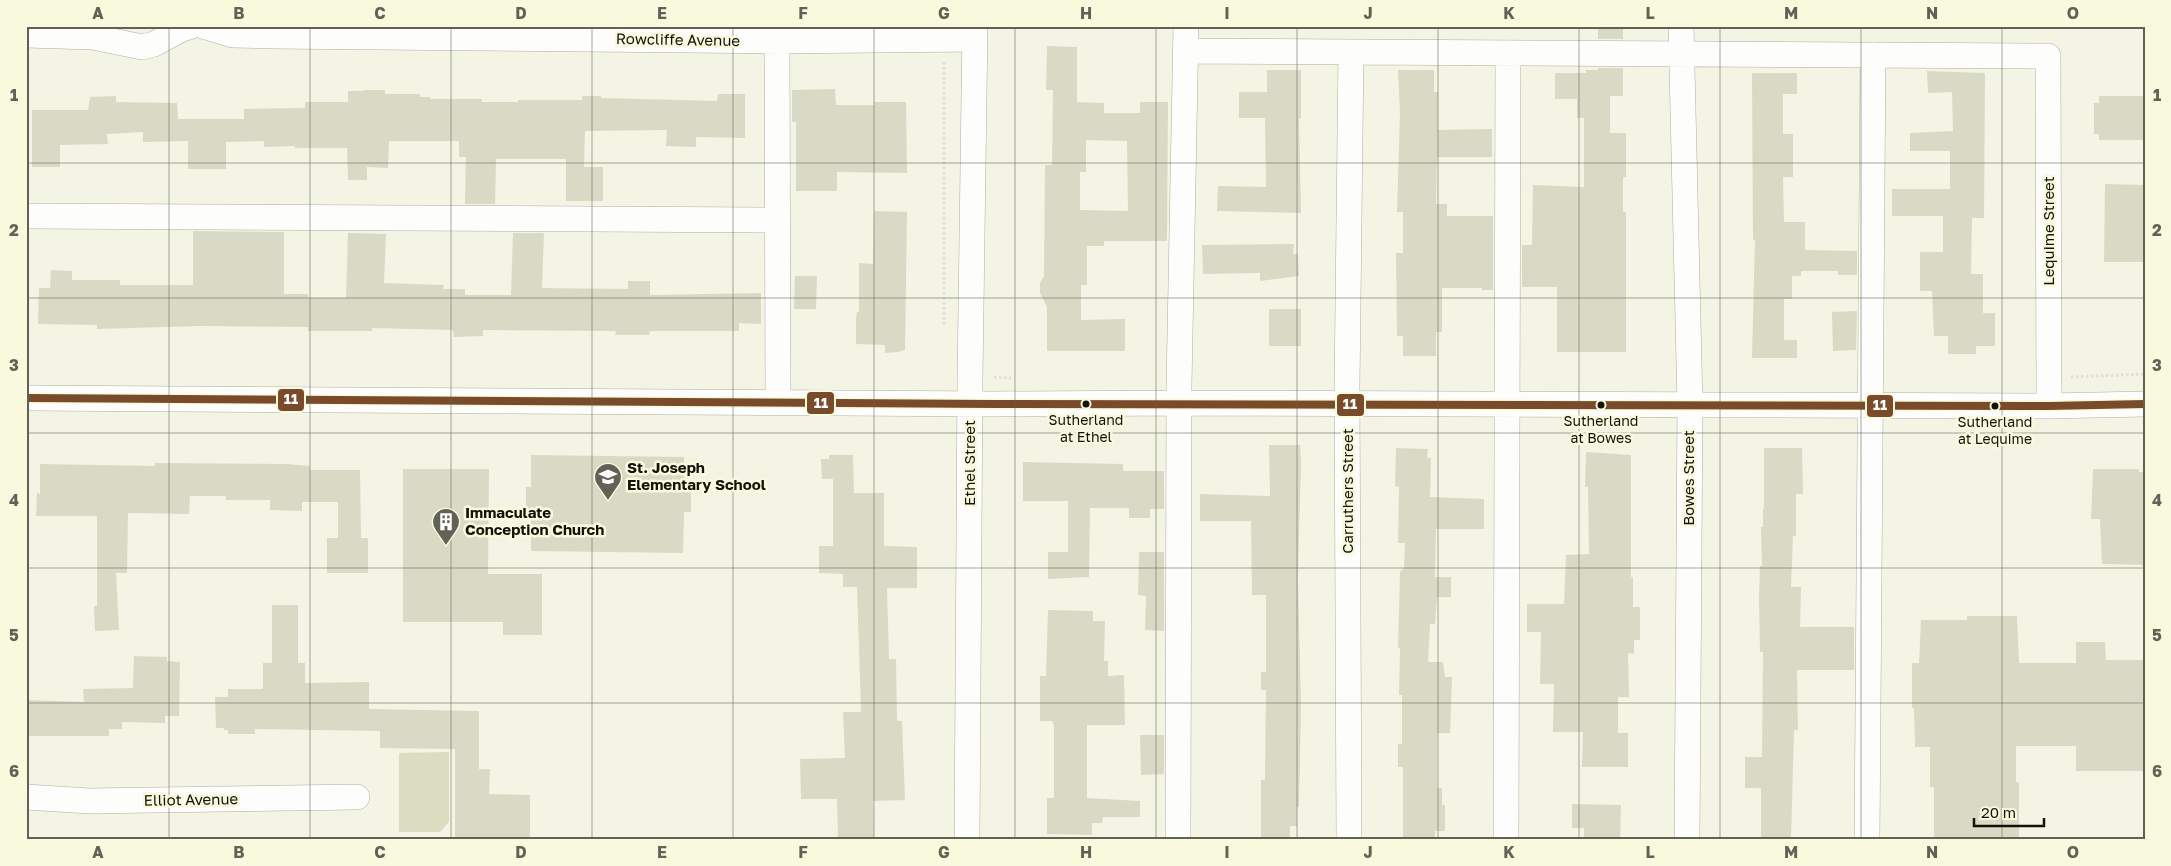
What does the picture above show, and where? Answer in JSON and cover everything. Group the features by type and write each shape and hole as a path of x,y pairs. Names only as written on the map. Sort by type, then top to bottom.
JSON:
{"street":[{"path":"26,36 93,37 142,47 154,44 182,29 192,26"},
{"name":"Rowcliffe Avenue","path":"203,26 233,35 253,36 777,41 975,33"},
{"path":"1178,835 1179,402 1186,26"},
{"name":"Bowes Street","path":"1682,26 1681,54 1690,405 1687,840"},
{"name":"Ethel Street","path":"967,840 975,33"},
{"path":"777,41 778,403"},
{"path":"1186,51 1873,55 1872,405 1867,840"},
{"name":"Carruthers Street","path":"1349,840 1347,404 1351,52"},
{"path":"1506,840 1508,54"},
{"name":"Lequime Street","path":"1873,55 2048,56 2049,406"},
{"path":"26,216 778,220"},
{"path":"26,398 970,404 1179,402 2049,406 2145,404"},
{"name":"Elliot Avenue","path":"26,797 89,801 357,797"}],"green space":[{"path":"449,752 449,822 440,832 399,832 399,753"}],"building":[{"path":"1598,26 1623,26 1623,39 1598,39"},
{"path":"1047,46 1077,47 1077,102 1104,103 1104,113 1140,113 1140,102 1168,102 1167,241 1104,241 1104,246 1087,246 1087,285 1081,285 1081,320 1125,319 1125,351 1047,351 1047,307 1040,293 1040,283 1044,276 1045,165 1052,165 1053,90 1046,90","holes":["1086,140 1127,141 1128,211 1080,210 1080,172 1086,172"]},
{"path":"1598,68 1623,68 1623,96 1610,96 1610,133 1626,133 1626,177 1623,177 1623,212 1626,212 1626,352 1557,352 1557,287 1522,287 1522,245 1532,245 1533,185 1584,187 1584,118 1577,118 1577,99 1555,99 1555,73 1586,73 1586,70 1598,70"},
{"path":"1267,70 1301,70 1301,118 1299,118 1301,213 1217,211 1218,186 1266,187 1265,118 1239,118 1239,92 1267,92"},
{"path":"1398,70 1434,70 1434,92 1438,92 1438,130 1492,129 1492,157 1437,157 1436,204 1447,204 1447,216 1493,216 1493,290 1482,290 1482,288 1442,288 1442,332 1436,332 1436,356 1403,356 1403,336 1397,336 1396,253 1403,253 1403,212 1397,212 1400,112"},
{"path":"1927,71 1985,73 1984,218 1972,218 1971,274 1983,274 1983,313 1995,313 1995,346 1976,346 1976,354 1948,354 1948,336 1934,336 1932,291 1920,291 1920,252 1943,252 1943,216 1892,216 1892,189 1950,189 1950,151 1910,151 1910,133 1953,131 1952,92 1928,93"},
{"path":"1752,73 1797,73 1797,94 1783,94 1783,134 1793,134 1793,177 1783,177 1784,222 1805,222 1805,250 1857,251 1857,275 1838,275 1838,271 1801,271 1801,276 1792,276 1792,299 1784,299 1784,340 1797,340 1797,358 1752,358 1755,240 1753,240"},
{"path":"835,89 836,105 874,105 874,102 906,102 907,173 837,172 837,191 796,191 796,122 792,122 792,90"},
{"path":"385,90 385,94 420,94 420,97 430,97 430,99 482,99 482,102 582,100 582,96 717,101 718,94 745,94 745,138 696,137 696,147 666,146 667,130 585,131 584,167 603,167 603,201 566,201 566,159 496,159 495,204 465,204 466,157 459,157 459,141 389,141 388,168 367,167 367,180 348,180 347,148 264,147 264,141 226,142 226,169 188,169 188,141 143,142 143,132 107,134 108,144 60,145 60,167 32,167 32,110 88,110 90,97 116,96 116,102 177,103 178,119 244,119 244,109 305,108 305,102 348,102 348,91"},
{"path":"2099,96 2145,96 2145,140 2099,140 2099,134 2094,134 2094,103 2099,103"},
{"path":"2105,184 2145,185 2145,262 2104,262"},
{"path":"874,211 907,212 905,350 898,352 885,353 885,345 856,344 856,319 857,312 859,312 859,263 873,264"},
{"path":"193,231 284,232 284,294 308,294 308,298 346,298 348,233 386,234 384,283 444,285 443,289 465,289 465,295 511,295 513,233 544,233 542,288 628,289 628,281 650,281 650,295 761,293 761,324 739,323 739,331 650,331 649,335 615,335 616,331 483,330 483,336 454,337 453,330 372,328 372,331 308,331 308,327 199,326 97,329 97,325 38,324 39,288 50,288 51,270 72,271 72,280 120,280 120,285 193,285"},
{"path":"1294,244 1293,254 1298,254 1299,276 1260,281 1260,273 1203,274 1202,245"},
{"path":"795,276 817,276 816,309 794,309"},
{"path":"1269,309 1301,309 1301,346 1269,346"},
{"path":"1857,311 1856,350 1833,351 1832,312"},
{"path":"1269,445 1300,445 1301,462 1298,577 1301,707 1299,807 1297,807 1297,826 1290,826 1290,838 1261,838 1261,780 1265,780 1266,690 1261,690 1261,672 1266,672 1266,595 1252,595 1251,521 1200,521 1200,494 1270,496"},
{"path":"1396,448 1428,449 1427,458 1431,458 1430,497 1484,499 1484,529 1436,529 1435,577 1451,577 1451,597 1437,597 1435,624 1430,624 1428,662 1443,662 1445,677 1452,677 1450,733 1437,733 1437,788 1442,788 1442,805 1445,805 1445,831 1435,831 1435,840 1403,840 1403,767 1398,767 1398,744 1402,744 1402,695 1399,695 1400,648 1398,648 1400,572 1404,568 1405,543 1398,543 1399,487 1395,486"},
{"path":"1764,448 1802,448 1803,494 1796,494 1796,536 1793,536 1791,587 1801,587 1800,627 1854,627 1854,670 1797,670 1798,730 1794,730 1791,840 1761,840 1761,788 1745,788 1745,757 1762,757 1763,652 1760,652 1759,598 1760,566 1762,566 1761,527 1763,527 1764,509"},
{"path":"1586,452 1631,455 1631,577 1633,577 1633,607 1640,607 1640,640 1634,640 1634,654 1628,653 1629,697 1618,697 1618,733 1628,733 1628,767 1582,767 1583,732 1553,732 1554,684 1540,684 1541,632 1527,632 1527,604 1564,604 1566,555 1589,554 1588,487 1585,487"},
{"name":"St. Joseph Elementary School","path":"531,455 684,457 684,492 691,492 691,512 684,512 683,553 531,551 531,510 526,510 526,487 531,487"},
{"path":"829,455 853,455 854,493 884,493 884,546 917,547 917,588 887,588 889,659 896,659 897,721 902,721 905,800 873,801 874,840 838,840 837,799 801,799 800,759 845,758 843,712 861,712 857,587 843,587 843,574 819,573 819,546 833,546 833,479 822,479 821,459 829,459"},
{"path":"1023,462 1123,464 1123,471 1164,471 1164,509 1150,509 1150,518 1129,518 1129,508 1090,508 1089,577 1048,579 1048,552 1068,552 1068,501 1023,501"},
{"path":"155,463 287,464 310,466 310,470 360,470 361,538 368,538 368,573 327,573 327,538 338,538 338,502 302,502 302,511 270,510 270,500 226,500 226,496 190,496 189,514 128,513 127,573 116,573 119,630 95,631 94,606 97,606 97,516 36,516 37,493 40,494 40,464 155,466"},
{"name":"Immaculate Conception Church","path":"403,469 489,469 488,574 542,574 542,635 503,635 503,622 403,622"},
{"path":"2093,469 2139,469 2139,472 2145,472 2145,565 2102,564 2100,519 2091,519"},
{"path":"1139,552 1164,552 1164,631 1145,630 1146,596 1138,595"},
{"path":"272,605 298,605 298,663 305,663 305,683 369,682 369,709 479,711 479,769 490,769 489,794 530,795 530,840 455,840 455,749 380,748 380,731 255,729 255,734 228,734 228,730 224,730 224,728 216,728 215,697 228,697 228,689 263,689 263,663 272,663"},
{"path":"1048,610 1093,611 1093,621 1105,621 1104,661 1108,661 1108,676 1124,675 1125,725 1087,725 1087,798 1140,801 1140,817 1103,817 1102,823 1092,823 1092,835 1047,834 1047,798 1054,798 1054,725 1052,721 1040,721 1040,676 1046,676"},
{"path":"1967,616 2017,616 2019,663 2076,663 2076,642 2105,642 2106,660 2145,660 2145,771 2076,771 2076,746 2016,746 2016,782 2019,783 2019,840 1934,840 1934,787 1930,787 1930,747 1915,747 1914,708 1912,708 1912,663 1919,663 1921,620 1967,620"},
{"path":"134,656 167,657 167,661 180,662 179,716 165,716 165,723 122,722 122,729 109,729 109,736 26,736 26,700 84,702 83,689 133,688"},
{"path":"1140,735 1164,735 1164,774 1141,775"},
{"path":"1572,804 1621,805 1620,840 1584,840 1584,828 1572,828"}],"transit line":[{"name":"11","path":"26,398 993,404 2049,406 2145,404"}],"place":[{"name":"Sutherland at Ethel","path":"1086,404"},
{"name":"Sutherland at Bowes","path":"1601,405"},
{"name":"Sutherland at Lequime","path":"1995,406"},
{"name":"St. Joseph Elementary School","path":"608,501"},
{"name":"Immaculate Conception Church","path":"446,546"}]}
